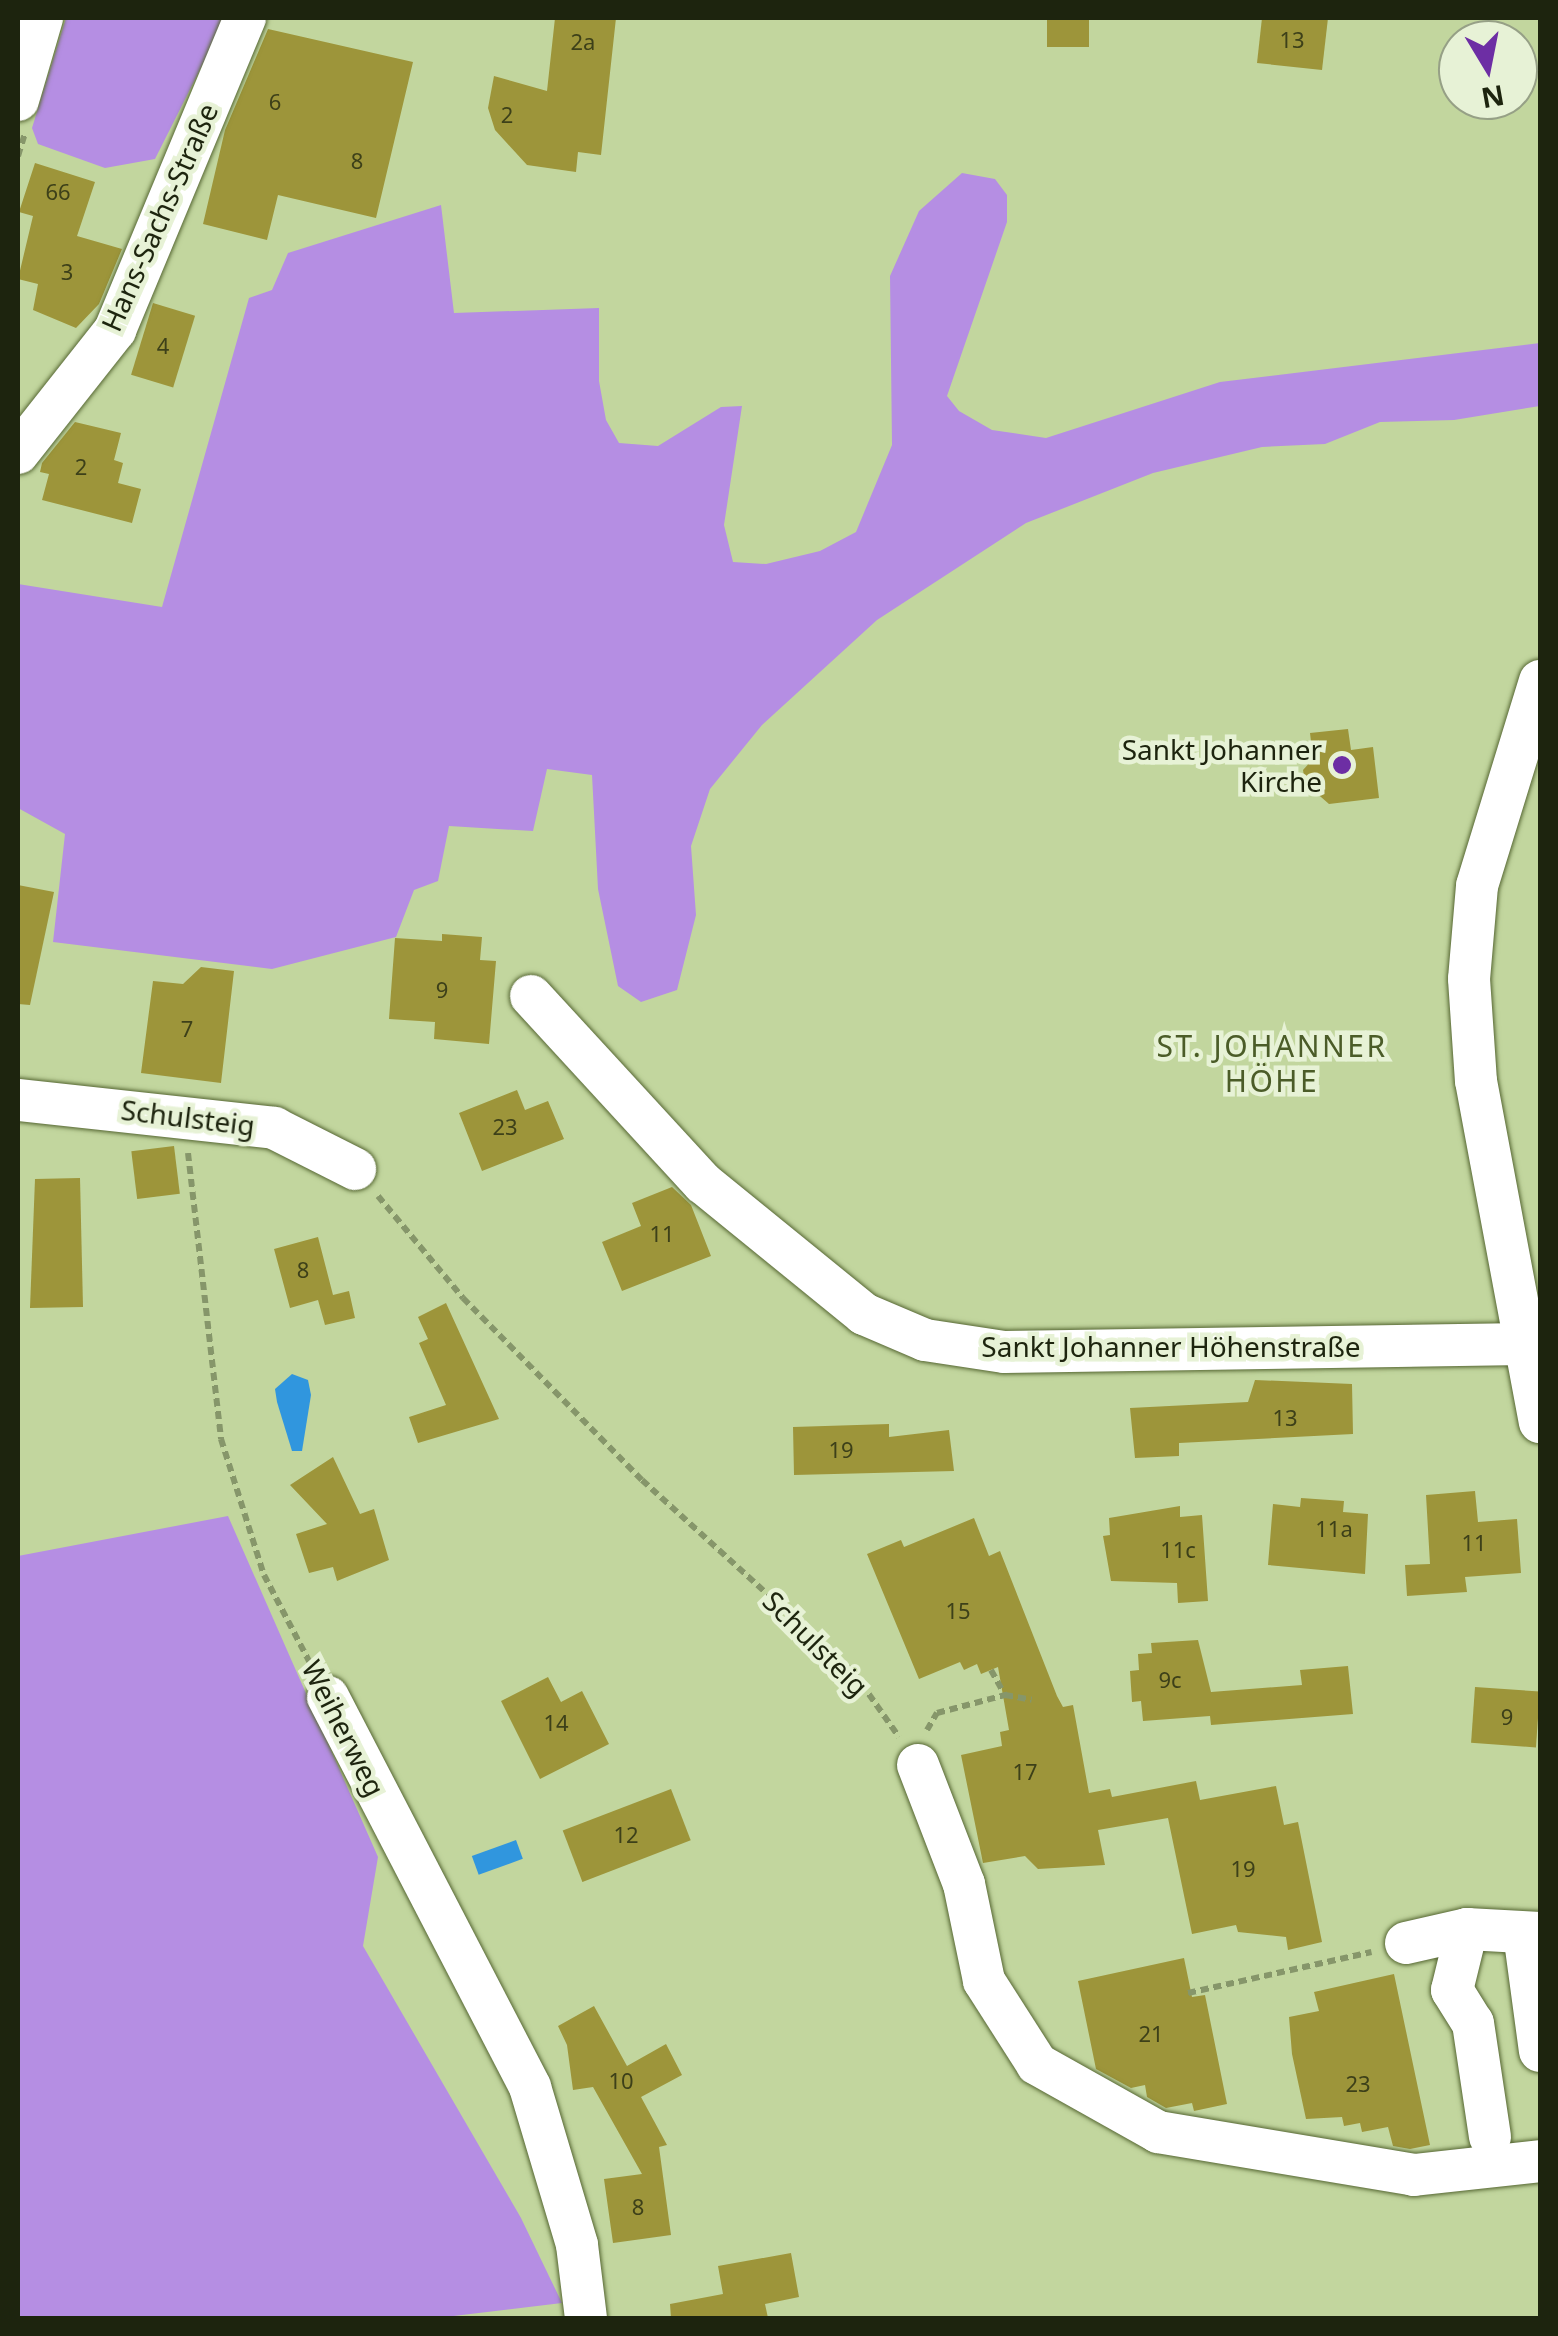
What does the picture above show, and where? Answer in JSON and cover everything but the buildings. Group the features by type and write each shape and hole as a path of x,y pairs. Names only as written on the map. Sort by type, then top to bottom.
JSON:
{"street":[{"path":"18,100 42,18"},
{"name":"Hans-Sachs-Straße","path":"18,453 114,330 245,18"},
{"path":"1540,681 1477,886 1469,979 1476,1081 1540,1422"},
{"name":"Sankt Johanner Höhenstraße","path":"531,996 703,1183 864,1314 925,1340 1004,1352 1525,1344"},
{"name":"Schulsteig","path":"18,1100 184,1113 274,1128 355,1169"},
{"name":"Weiherweg","path":"328,1697 530,2088 577,2245 586,2318"},
{"path":"918,1765 964,1884 984,1981 1037,2064 1158,2132 1414,2176 1540,2161"},
{"path":"1467,1928 1452,1990 1473,2024 1490,2137"},
{"path":"1406,1944 1467,1928 1532,1933 1540,2051"}],"path":[{"name":"Weiherweg","path":"184,1113 221,1439 264,1575 328,1697"},
{"name":"Schulsteig","path":"355,1169 463,1298 642,1480 854,1673 918,1765"},
{"path":"991,1670 1005,1695"},
{"path":"918,1765 923,1737 938,1713 1005,1695 1032,1700"},
{"path":"1188,1992 1406,1944"}],"shaded area":[{"path":"66,18 226,18 155,159 105,168 38,144 32,128"},
{"path":"962,173 995,179 1007,195 1007,222 947,396 959,411 992,430 1046,438 1220,382 1540,343 1540,406 1454,420 1380,422 1325,444 1262,447 1153,473 1026,523 877,620 762,725 710,789 691,846 696,915 677,990 641,1002 618,986 598,889 592,775 547,769 533,831 449,826 438,881 414,890 396,937 272,969 53,942 65,834 18,808 18,584 162,607 249,298 272,290 288,253 441,205 454,313 599,308 599,381 606,420 619,443 658,446 721,407 742,406 724,525 733,562 766,564 820,551 856,532 892,445 890,276 919,211"},
{"path":"228,1516 378,1857 363,1946 521,2218 562,2303 437,2318 18,2318 18,1556"}],"water":[{"path":"292,1374 308,1380 311,1395 302,1451 292,1451 275,1389"},
{"path":"516,1840 523,1859 479,1875 472,1856"}],"place":[{"name":"Sankt Johanner Kirche","path":"1342,765"}],"district":[{"name":"ST. JOHANNER HÖHE","path":"1272,1063"}]}
